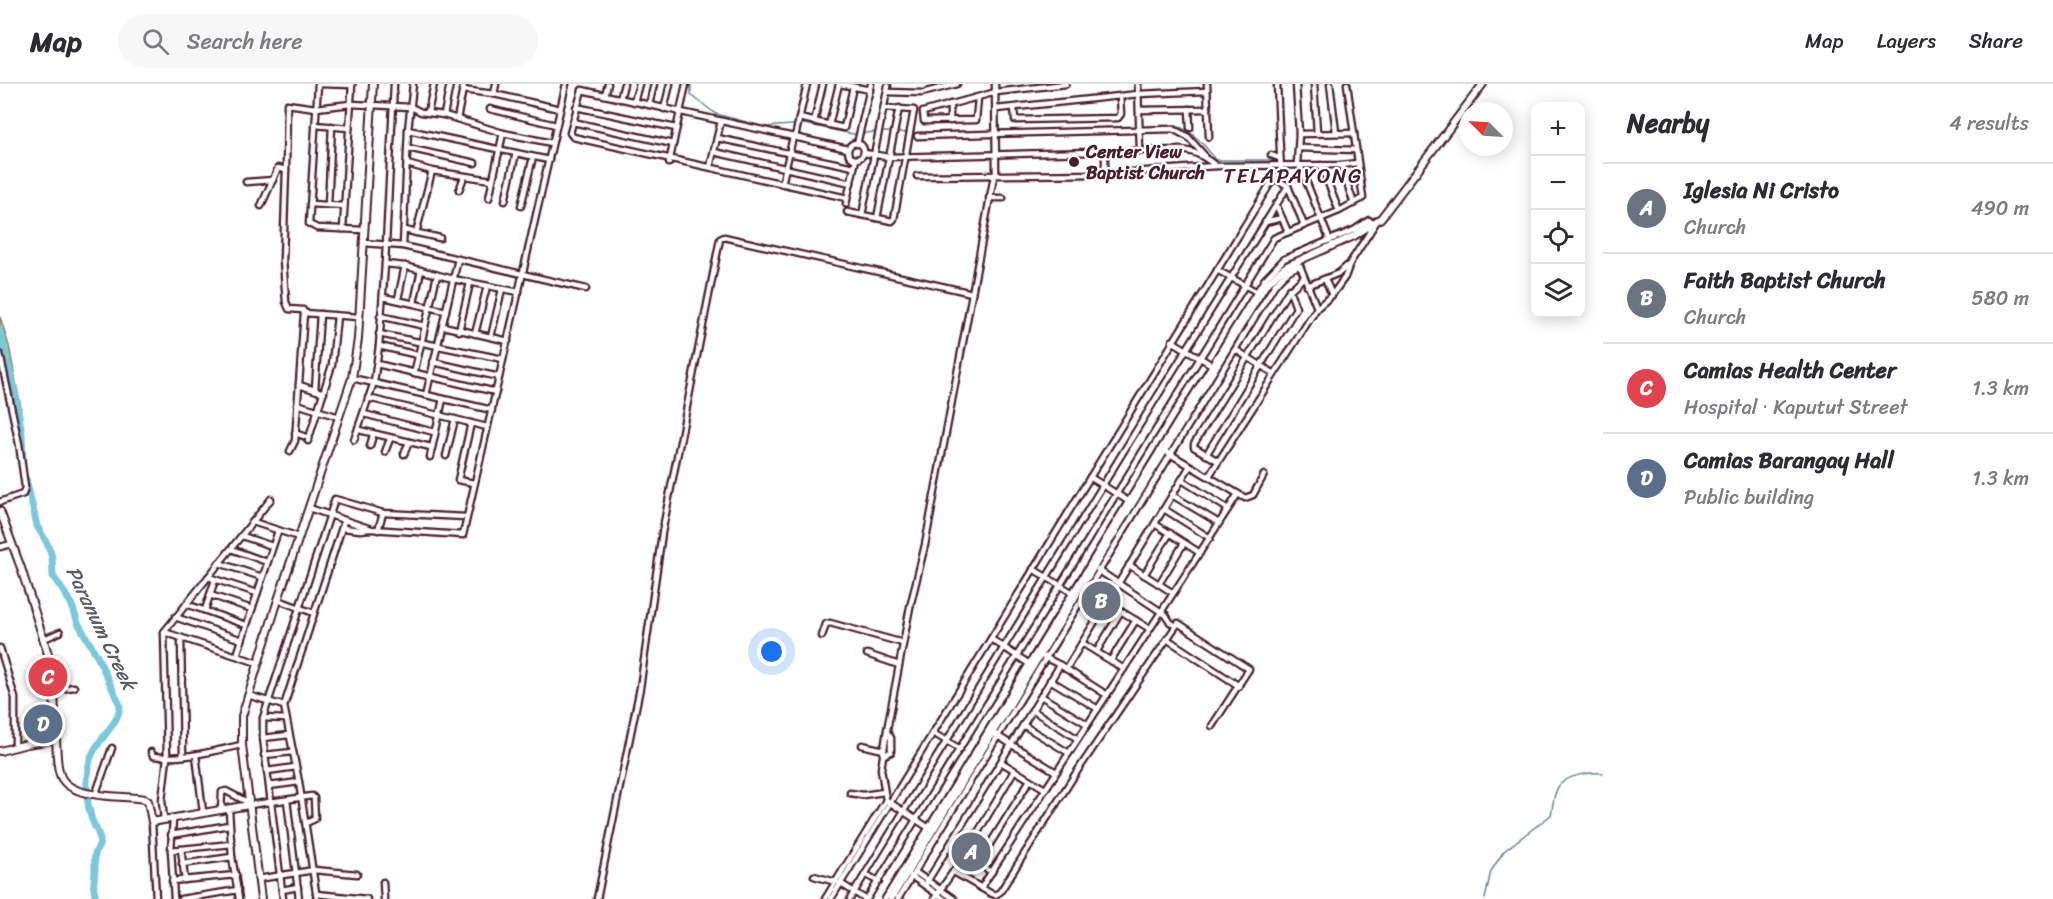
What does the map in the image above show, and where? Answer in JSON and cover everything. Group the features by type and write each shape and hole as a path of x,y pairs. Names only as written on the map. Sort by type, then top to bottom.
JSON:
{"street":[{"path":"343,229 352,85 319,84 309,224 317,228 364,230"},
{"path":"261,899 242,745 242,716 352,378 358,339 373,84"},
{"path":"354,440 374,382 379,346 386,264 394,84"},
{"path":"403,246 408,130 413,84"},
{"path":"428,112 434,84"},
{"path":"444,115 450,84"},
{"path":"457,119 464,84"},
{"path":"494,94 496,84"},
{"path":"309,508 371,529 463,535 566,84"},
{"path":"590,92 592,84"},
{"path":"605,96 608,84"},
{"path":"620,99 624,84"},
{"path":"634,102 639,84"},
{"path":"649,105 654,84"},
{"path":"664,109 670,84"},
{"path":"669,161 686,84"},
{"path":"782,184 807,84"},
{"path":"814,122 823,84"},
{"path":"829,125 839,84 870,87 857,144"},
{"path":"862,215 888,89 923,93 957,84"},
{"path":"862,745 891,752 891,738 887,732 899,665 925,545 946,423 995,175 995,84"},
{"path":"978,98 976,120 925,122 923,112 951,104 996,92 1066,84"},
{"path":"1138,84 1140,151"},
{"path":"1207,84 1209,137"},
{"path":"825,899 838,883 933,733 1274,178 1281,173 1277,84"},
{"path":"1296,84 1298,165 1331,242"},
{"path":"1314,84 1317,133"},
{"path":"1329,84 1336,132"},
{"path":"814,876 838,883 866,899 878,883 1274,238 1340,211 1363,198 1347,84"},
{"path":"890,896 929,828 1031,665 1128,501 1264,280 1278,263 1293,255 1354,236 1374,224 1386,213 1483,84"},
{"path":"798,122 845,127 853,87"},
{"path":"462,90 494,94 560,109"},
{"path":"848,149 582,90 570,135 669,161 710,167 848,198"},
{"path":"996,109 1139,94 1207,92"},
{"path":"1014,108 1015,120 1118,118 1121,114 1120,96"},
{"path":"358,317 304,313 303,310 289,309 286,302 283,260 287,104 316,108 351,104 411,107 503,133 552,143"},
{"path":"951,104 951,121"},
{"path":"576,107 676,128"},
{"path":"847,212 892,221 894,219 914,110 884,108"},
{"path":"877,218 899,108"},
{"path":"489,109 556,125"},
{"path":"1190,109 1190,128"},
{"path":"1139,110 1208,109"},
{"path":"710,167 721,121"},
{"path":"573,122 673,144"},
{"path":"315,125 349,128"},
{"path":"328,205 332,126"},
{"path":"917,136 1173,129 1182,132 1216,166"},
{"path":"408,130 549,160"},
{"path":"489,198 503,133"},
{"path":"1299,134 1354,133"},
{"path":"717,138 854,167"},
{"path":"848,149 851,145 857,144 863,147 864,153"},
{"path":"1299,147 1356,150"},
{"path":"408,148 475,163"},
{"path":"848,149 850,156 856,159"},
{"path":"864,153 889,157 1181,150 1205,157"},
{"path":"714,152 851,183"},
{"path":"505,201 516,153"},
{"path":"856,159 864,153"},
{"path":"1105,174 1106,153"},
{"path":"1270,155 1279,158"},
{"path":"521,206 533,157"},
{"path":"846,204 856,159"},
{"path":"917,176 1105,174 1216,166 1357,163"},
{"path":"407,164 432,171 492,180"},
{"path":"1321,165 1340,211"},
{"path":"1341,165 1354,204"},
{"path":"261,206 278,168 286,170"},
{"path":"416,233 432,171"},
{"path":"459,190 464,177"},
{"path":"1274,178 1288,186 1304,225"},
{"path":"246,182 273,180"},
{"path":"850,899 1288,186"},
{"path":"989,198 1003,198"},
{"path":"310,204 344,206"},
{"path":"1276,204 1288,232"},
{"path":"1265,222 1282,218"},
{"path":"1307,286 1343,270 1350,263 1374,224"},
{"path":"404,230 440,238"},
{"path":"597,899 640,688 662,533 720,239 724,237 972,293"},
{"path":"1168,453 1236,350 1274,286 1293,267 1331,242"},
{"path":"364,243 403,246 586,289"},
{"path":"426,395 458,259"},
{"path":"1299,263 1317,308"},
{"path":"898,899 911,872 1168,453 1265,286 1278,272 1299,263"},
{"path":"1209,476 1273,373 1317,308 1332,295 1346,277 1350,263"},
{"path":"386,264 405,266 470,283 519,292"},
{"path":"398,299 405,266"},
{"path":"414,303 421,270"},
{"path":"1217,270 1257,292"},
{"path":"414,374 437,275"},
{"path":"1218,461 1194,447 1194,444 1289,289 1304,277"},
{"path":"1325,279 1332,295"},
{"path":"459,330 470,283"},
{"path":"475,334 487,286"},
{"path":"491,337 502,289"},
{"path":"1206,455 1296,308 1289,289"},
{"path":"383,297 446,311"},
{"path":"290,451 294,443 304,313"},
{"path":"315,390 320,314"},
{"path":"295,433 308,440 332,365 337,316"},
{"path":"380,316 425,326"},
{"path":"443,326 508,341"},
{"path":"379,334 503,359"},
{"path":"1173,341 1212,365"},
{"path":"379,346 418,355"},
{"path":"1236,350 1273,373"},
{"path":"0,354 19,444 25,487 23,494 0,502"},
{"path":"433,362 499,377"},
{"path":"376,364 496,393"},
{"path":"352,378 492,410"},
{"path":"299,385 324,393"},
{"path":"368,398 487,427"},
{"path":"430,457 443,399"},
{"path":"297,404 339,417"},
{"path":"364,414 434,432"},
{"path":"446,456 455,419"},
{"path":"1126,419 1139,426"},
{"path":"471,423 458,480 474,483"},
{"path":"359,430 431,447"},
{"path":"370,446 373,435"},
{"path":"1153,435 1165,441"},
{"path":"385,452 390,439"},
{"path":"404,454 409,442"},
{"path":"1168,453 1245,498 1252,497 1264,475"},
{"path":"1066,669 1190,466"},
{"path":"1090,477 1128,501"},
{"path":"1182,480 1228,509"},
{"path":"981,888 1238,494"},
{"path":"1172,495 1219,523"},
{"path":"164,820 162,800 167,758 164,632 271,499"},
{"path":"283,899 264,754 263,718 335,499 383,513 466,518"},
{"path":"1164,509 1210,538"},
{"path":"0,511 44,639 54,690 58,765 61,777 71,787 84,793 148,801 152,822 156,899"},
{"path":"378,530 383,513"},
{"path":"344,520 284,706 302,798 316,896 367,899"},
{"path":"253,522 299,537"},
{"path":"1155,524 1200,553"},
{"path":"343,528 371,529"},
{"path":"237,655 278,531"},
{"path":"1144,575 1170,533"},
{"path":"242,536 272,546"},
{"path":"1159,584 1184,543"},
{"path":"0,547 12,544"},
{"path":"231,549 267,562"},
{"path":"219,563 262,577"},
{"path":"1129,565 1173,593"},
{"path":"1034,569 1073,592"},
{"path":"1096,570 1161,612 1176,626"},
{"path":"208,577 257,593"},
{"path":"206,610 215,580"},
{"path":"210,595 252,609"},
{"path":"278,600 314,613"},
{"path":"1107,602 1150,629"},
{"path":"186,604 246,624"},
{"path":"1097,651 1121,611"},
{"path":"175,617 242,640"},
{"path":"1111,660 1136,620"},
{"path":"822,636 826,624 830,623 903,643"},
{"path":"954,872 994,895 1000,892 1080,767 1180,623 1249,669 1212,726"},
{"path":"44,639 60,632"},
{"path":"164,632 258,663"},
{"path":"181,638 183,756"},
{"path":"991,639 1031,665"},
{"path":"1167,639 1239,686"},
{"path":"1082,643 1124,669"},
{"path":"0,648 15,698 15,747"},
{"path":"867,654 899,665"},
{"path":"996,734 1031,665 1043,657"},
{"path":"1043,657 1060,665 1107,695"},
{"path":"926,882 1060,665"},
{"path":"1050,680 1098,709"},
{"path":"54,690 74,687"},
{"path":"248,695 284,706"},
{"path":"1041,696 1087,724"},
{"path":"1032,710 1078,739"},
{"path":"263,718 286,719"},
{"path":"1023,725 1069,753"},
{"path":"933,733 960,749"},
{"path":"996,734 1056,772"},
{"path":"263,738 289,735"},
{"path":"0,752 56,740"},
{"path":"151,752 153,756 167,758 196,755 242,745"},
{"path":"94,794 112,748"},
{"path":"264,754 293,752"},
{"path":"884,752 881,769 884,792 888,801 929,828"},
{"path":"196,755 203,812"},
{"path":"1000,762 1045,789"},
{"path":"267,771 296,767"},
{"path":"937,895 964,856 1014,771"},
{"path":"978,863 1030,780"},
{"path":"269,786 299,782"},
{"path":"221,811 222,792 226,791 249,804"},
{"path":"850,793 863,795 884,792"},
{"path":"152,822 203,812 229,810 249,804 312,796 315,819 306,823"},
{"path":"286,800 299,899"},
{"path":"229,810 232,857 239,899"},
{"path":"173,819 171,881 174,899"},
{"path":"171,835 229,825"},
{"path":"171,850 232,844"},
{"path":"181,849 185,880"},
{"path":"964,856 992,872"},
{"path":"182,864 232,857"},
{"path":"258,879 314,870 357,874"},
{"path":"911,872 944,899"},
{"path":"885,899 911,872"},
{"path":"171,881 236,874"},
{"path":"865,874 878,883 890,896"},
{"path":"383,882 384,899"},
{"path":"831,899 838,883"},
{"path":"282,890 298,887"},
{"path":"181,899 238,890"},
{"path":"937,895 954,899"}],"green space":[{"path":"0,317 9,346 21,408 13,415 0,365"}],"waterway":[{"path":"691,84 691,95 716,114 765,127 804,124 853,134 877,132"},
{"path":"1142,127 1167,125 1182,128 1198,139 1215,160 1272,160 1276,162"},
{"path":"1111,128 1137,127"},
{"path":"1002,130 1094,129"},
{"path":"912,133 992,131"},
{"path":"882,132 892,132"},
{"path":"897,132 907,133"},
{"path":"1273,176 1277,169"},
{"name":"Paranum Creek","path":"0,331 14,387 22,433 23,462"},
{"name":"Paranum Creek","path":"26,479 37,526 52,557 53,576 71,603 78,623 96,654 120,705 116,720 93,752 87,775 88,806 100,841 95,854 94,887 97,899"},
{"path":"1485,899 1491,871 1504,851 1551,815 1558,787 1579,775 1603,773"}],"place":[{"name":"Center View Baptist Church","path":"1074,162"},
{"name":"Faith Baptist Church","path":"1101,601"},
{"name":"Camias Health Center","path":"48,677"},
{"name":"Camias Barangay Hall","path":"43,724"},
{"name":"Iglesia Ni Cristo","path":"971,852"}],"district":[{"name":"TELAPAYONG","path":"1293,176"}]}
